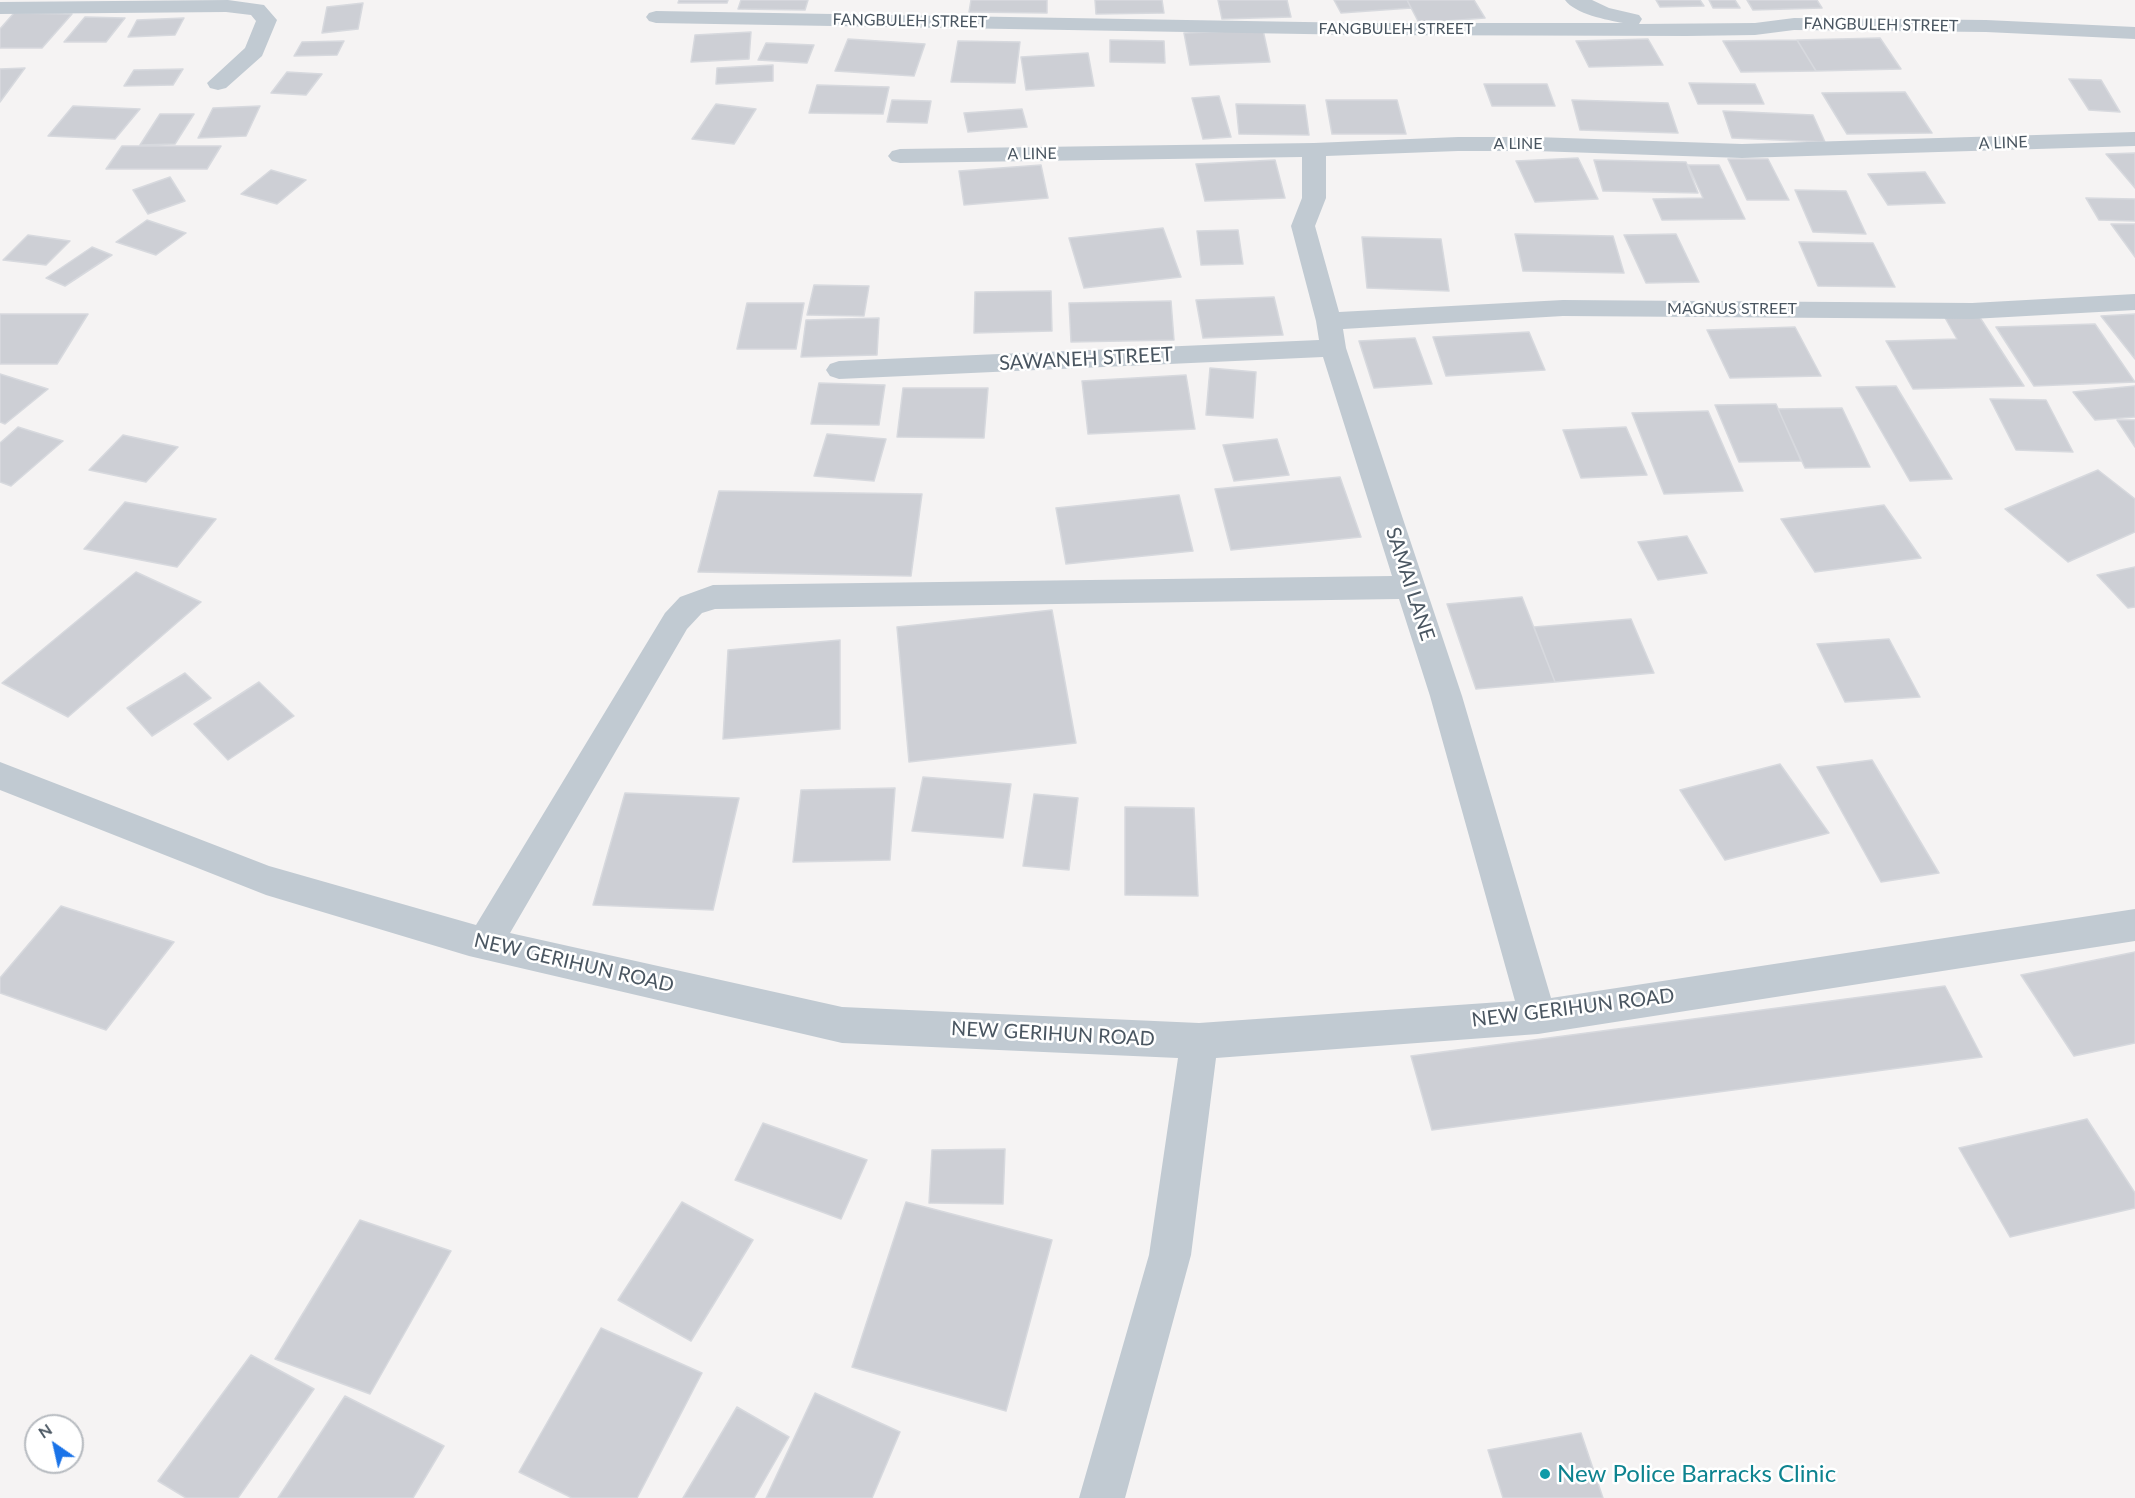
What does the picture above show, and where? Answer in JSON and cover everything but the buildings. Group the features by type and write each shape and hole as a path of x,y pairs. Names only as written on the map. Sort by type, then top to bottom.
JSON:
{"street":[{"path":"1575,0 1603,13 1687,30"},
{"path":"0,8 226,6 258,9 267,20 254,51 218,83"},
{"name":"FANGBULEH STREET","path":"656,17 1351,29 1687,30 1755,29 1805,24 1997,26 2135,33"},
{"name":"A LINE","path":"900,156 1314,150 1458,144 1535,144 1742,151 2135,139"},
{"name":"SAMAI LANE","path":"1314,150 1314,198 1303,226 1331,334 1446,696 1538,1017"},
{"name":"MAGNUS STREET","path":"1331,334 1563,308 1972,311 2135,303"},
{"name":"SAWANEH STREET","path":"839,370 1331,334"},
{"path":"485,943 676,621 691,605 713,597 1411,587"},
{"name":"NEW GERIHUN ROAD","path":"0,776 266,880 485,943 842,1025 1199,1041 1538,1017 2135,925"},
{"path":"1102,1498 1170,1255 1199,1041"}],"place":[{"name":"New Police Barracks Clinic","path":"1545,1474"}]}
